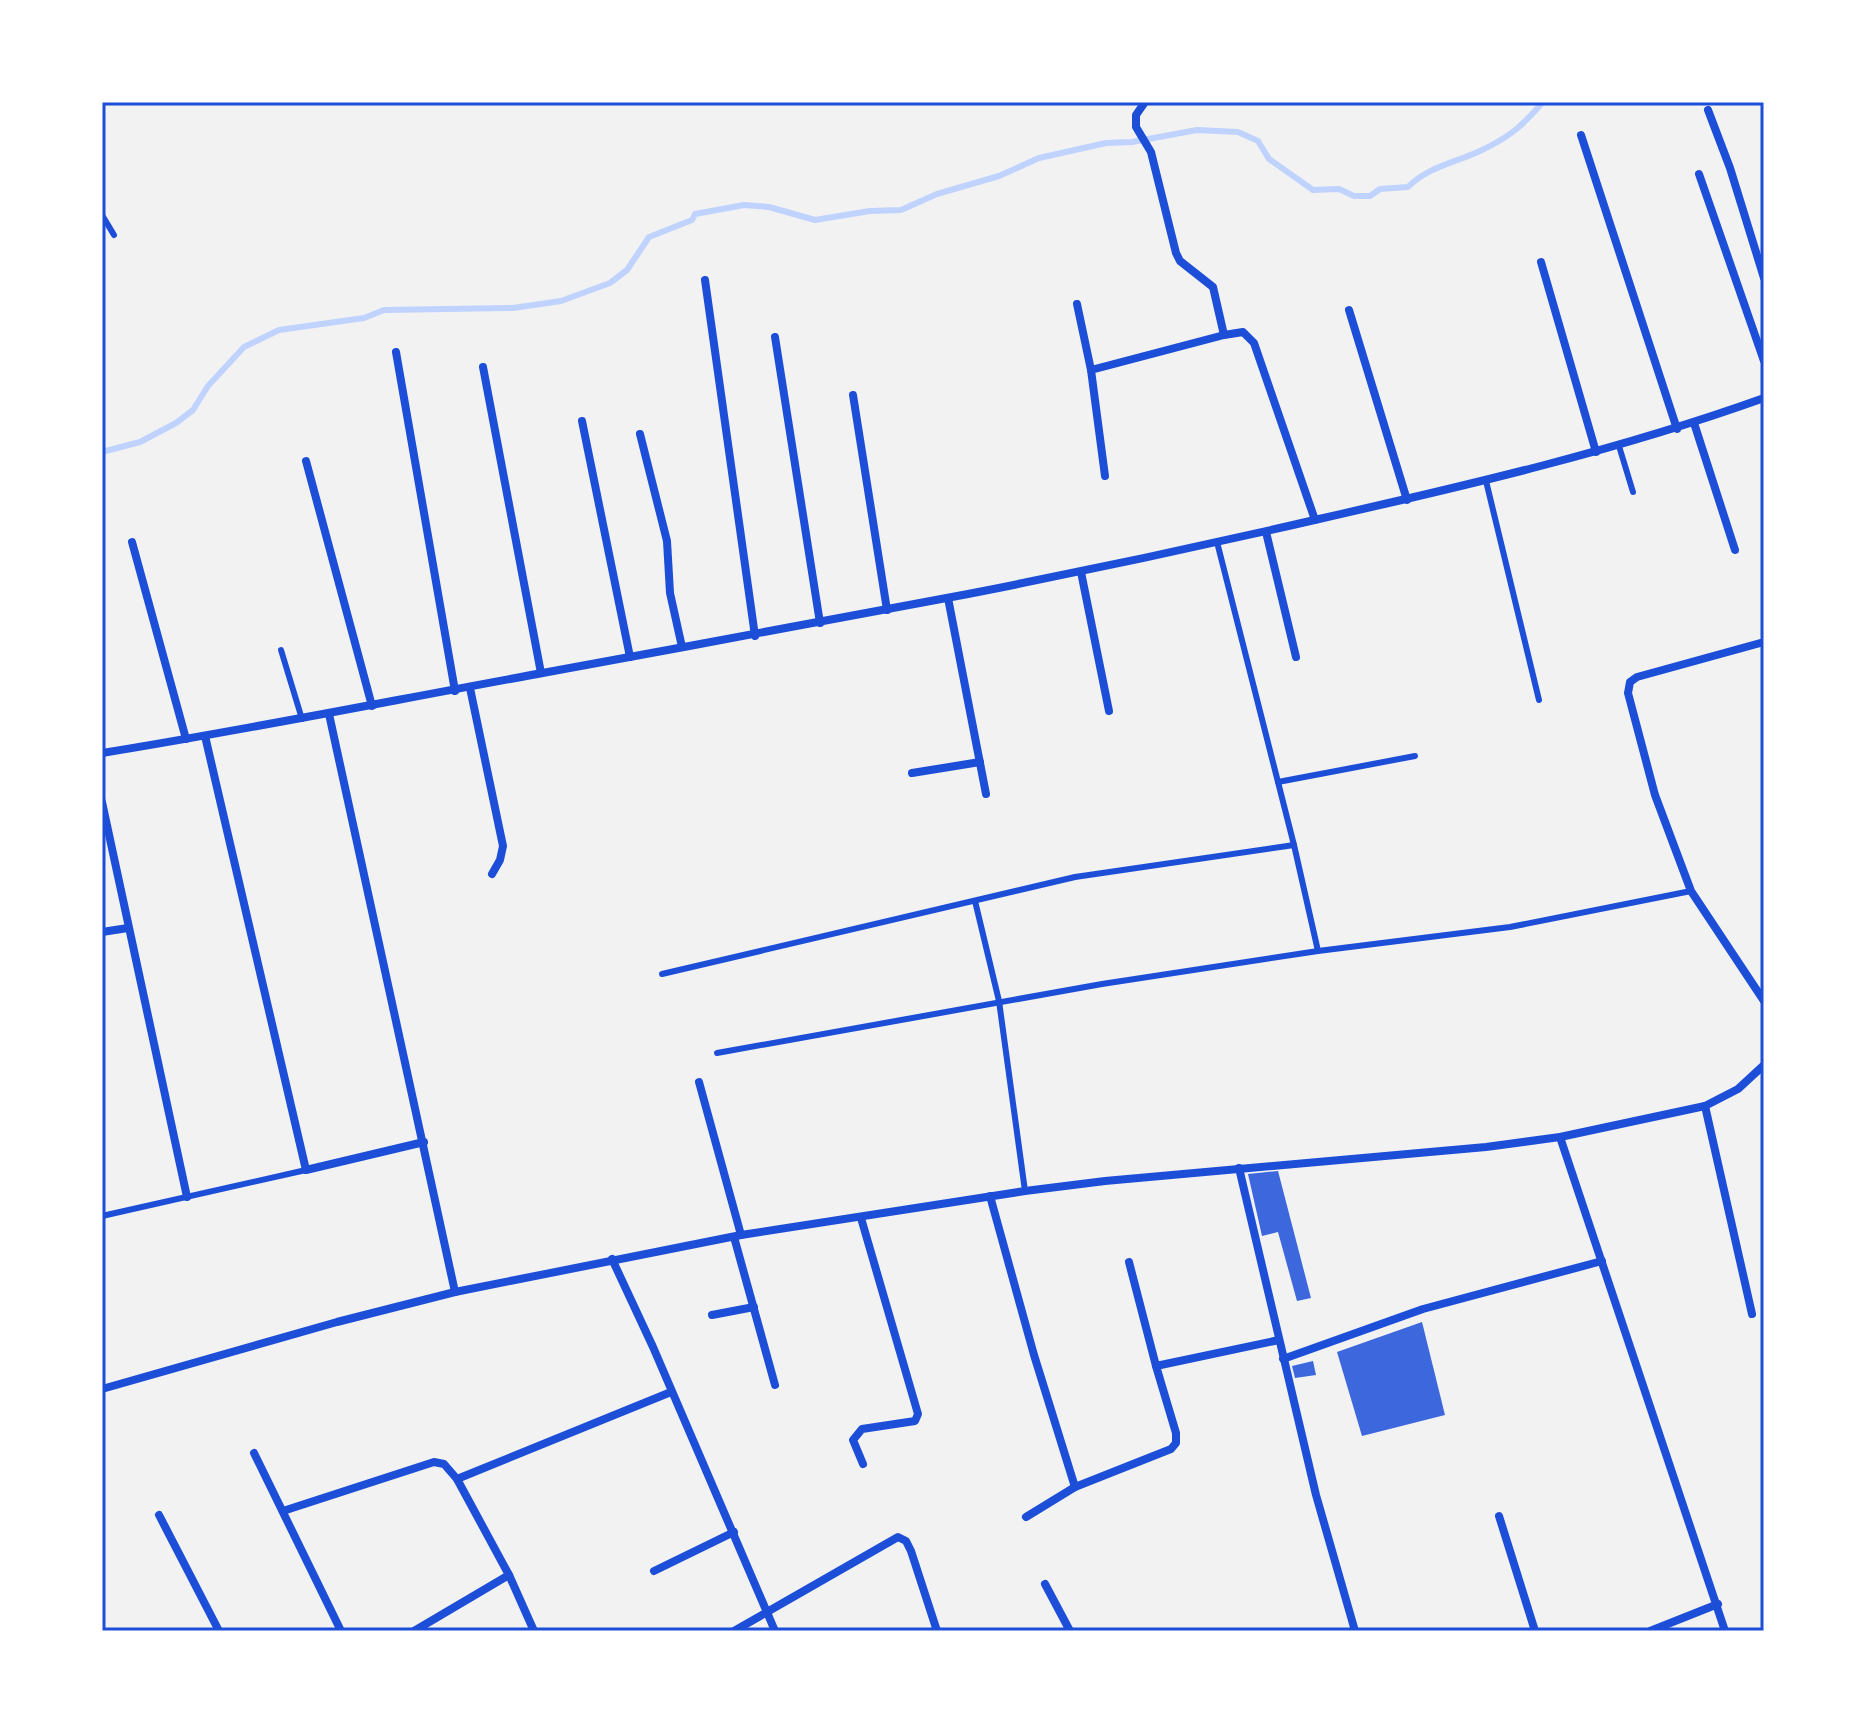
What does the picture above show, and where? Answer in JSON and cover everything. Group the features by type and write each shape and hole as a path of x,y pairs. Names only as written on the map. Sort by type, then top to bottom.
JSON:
{"street":[{"path":"1145,102 1136,115 1136,127 1151,152 1176,253 1180,261 1213,287 1224,335"},
{"path":"1708,110 1730,168 1764,278"},
{"path":"1581,135 1677,429"},
{"path":"1699,174 1764,361"},
{"path":"1541,262 1596,452"},
{"path":"705,280 755,636"},
{"path":"1077,304 1091,370 1105,476"},
{"path":"1349,310 1407,500"},
{"path":"1091,370 1243,332 1254,343 1315,520"},
{"path":"775,337 820,623"},
{"path":"396,352 455,691"},
{"path":"483,367 541,673"},
{"path":"853,395 887,610"},
{"path":"102,753 755,636 1081,572 1486,481 1677,429 1764,398"},
{"path":"582,421 630,657"},
{"path":"1694,423 1735,550"},
{"path":"640,434 667,541 670,593 682,647"},
{"path":"306,461 372,706"},
{"path":"1266,532 1296,657"},
{"path":"132,542 186,739"},
{"path":"1081,572 1109,711"},
{"path":"948,598 986,794"},
{"path":"1764,642 1637,677 1630,682 1628,693 1655,795 1691,891 1764,1001"},
{"path":"470,688 503,846 492,874"},
{"path":"329,714 455,1292"},
{"path":"205,736 306,1170 424,1142"},
{"path":"912,773 980,762"},
{"path":"102,802 187,1197"},
{"path":"102,932 128,928"},
{"path":"102,1389 455,1292 738,1236 1025,1191 1239,1168 1486,1147 1560,1137 1705,1106 1738,1089 1764,1065"},
{"path":"699,1082 775,1385"},
{"path":"1705,1106 1752,1314"},
{"path":"1560,1137 1725,1631"},
{"path":"1239,1168 1316,1495 1355,1631"},
{"path":"990,1196 1075,1487"},
{"path":"861,1218 918,1414 915,1421 862,1429 856,1434 853,1440 863,1464"},
{"path":"612,1259 775,1631"},
{"path":"1283,1359 1423,1309 1602,1261"},
{"path":"1026,1517 1075,1487 1171,1449 1176,1443 1176,1433 1129,1262"},
{"path":"712,1315 754,1307"},
{"path":"1156,1366 1279,1340"},
{"path":"457,1479 671,1392"},
{"path":"254,1453 341,1631"},
{"path":"283,1511 434,1462 444,1464 457,1479 509,1575 534,1631"},
{"path":"159,1515 219,1631"},
{"path":"1499,1516 1535,1631"},
{"path":"654,1571 734,1532"},
{"path":"734,1631 898,1537 906,1541 911,1551 937,1631"},
{"path":"414,1631 509,1575"},
{"path":"1045,1584 1070,1631"},
{"path":"1650,1631 1718,1604"}],"lane":[{"path":"102,215 114,235"},
{"path":"1619,446 1633,492"},
{"path":"1486,481 1539,700"},
{"path":"1217,542 1318,951"},
{"path":"281,650 302,719"},
{"path":"1278,782 1415,756"},
{"path":"662,974 1075,877 1294,845"},
{"path":"717,1053 999,1001 1318,951 1510,927 1691,891"},
{"path":"975,901 999,1001 1025,1191"},
{"path":"102,1216 306,1170"}],"building":[{"path":"1278,1171 1311,1298 1297,1301 1278,1232 1262,1236 1248,1174"},
{"path":"1422,1322 1445,1415 1362,1436 1337,1352"},
{"path":"1313,1361 1316,1375 1295,1378 1292,1366"}],"waterway":[{"path":"102,452 140,442 176,423 193,410 208,386 244,347 279,330 364,318 384,310 513,308 561,301 610,283 627,270 649,237 692,220 695,214 744,205 769,207 815,220 870,211 901,210 937,194 999,176 1039,158 1106,143 1132,142 1197,130 1238,132 1258,141 1269,159 1313,190 1339,189 1354,196 1370,196 1380,189 1408,187 1433,170 1500,141 1529,118 1543,102"}]}
